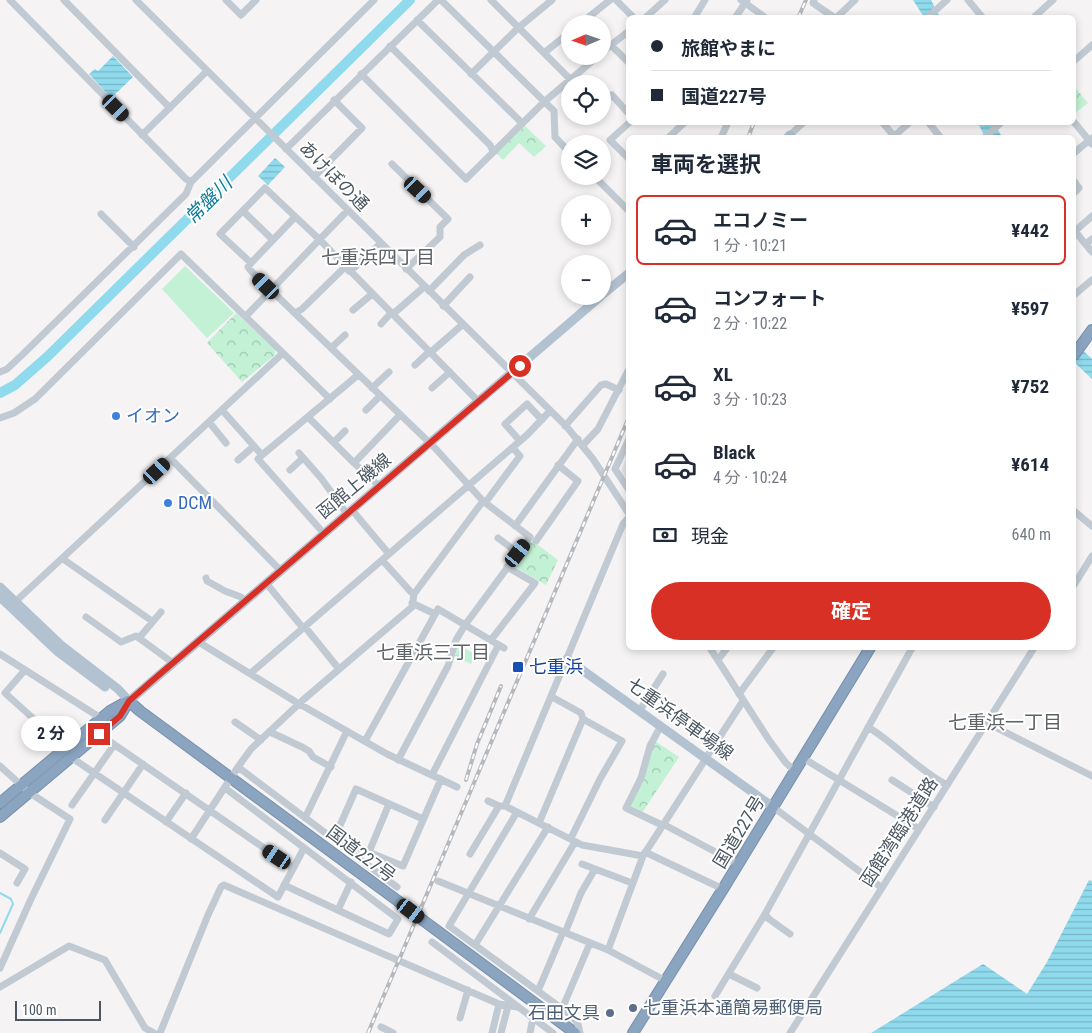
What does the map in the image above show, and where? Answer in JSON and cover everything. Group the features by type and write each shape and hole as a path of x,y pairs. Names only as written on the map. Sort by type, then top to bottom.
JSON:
{"highway":[{"path":"1076,352 1092,330"},
{"name":"国道227号","path":"633,1033 869,650"},
{"path":"0,818 120,716 129,701"},
{"path":"0,804 110,711 129,701"},
{"name":"国道227号","path":"129,701 575,1033"}],"main road":[{"name":"函館上磯線","path":"611,288 626,276"},
{"name":"函館上磯線","path":"129,701 592,305"},
{"path":"0,587 61,645 118,689 129,701"},
{"path":"0,597 58,652 114,693 129,701"},
{"name":"七重浜停車場線","path":"567,659 640,710 704,760 773,807"}],"street":[{"path":"10,0 142,135 191,182"},
{"path":"64,0 170,108"},
{"name":"あけぼの通","path":"136,0 578,439 626,501"},
{"path":"226,0 241,15 256,0"},
{"path":"0,372 7,369 22,355 134,246 186,194 191,182 374,0"},
{"path":"284,147 440,0 554,111 556,139 561,144"},
{"path":"492,0 566,75"},
{"path":"472,74 518,28 552,0"},
{"path":"591,15 610,0"},
{"path":"616,0 631,15"},
{"path":"648,15 665,0"},
{"path":"696,15 705,0"},
{"path":"814,0 813,3 831,15"},
{"path":"839,15 855,0"},
{"path":"968,0 980,15"},
{"path":"1036,15 1053,0"},
{"path":"737,15 744,1 762,15"},
{"path":"930,15 941,3"},
{"path":"417,20 522,123"},
{"path":"626,33 611,45 626,60"},
{"path":"544,53 561,39"},
{"path":"390,46 490,145 493,152"},
{"path":"1076,59 1092,46"},
{"path":"578,75 589,65"},
{"path":"142,135 207,71"},
{"path":"361,74 466,179 544,102 561,89"},
{"path":"611,96 626,111"},
{"path":"314,178 362,128 334,100"},
{"path":"1076,124 1091,140 1076,151"},
{"path":"626,156 610,140 627,125"},
{"path":"671,135 682,125"},
{"path":"789,135 801,125"},
{"path":"895,135 907,125"},
{"path":"930,125 939,135"},
{"path":"987,135 999,125"},
{"path":"392,164 448,219 440,227 440,237 406,269"},
{"path":"603,185 626,208"},
{"path":"251,263 220,234 265,188 320,240 478,402"},
{"path":"242,211 273,240"},
{"path":"246,316 347,211"},
{"path":"101,214 134,246"},
{"path":"1076,229 1092,216"},
{"path":"296,217 248,267 429,444 484,502 530,537 456,640 448,666 398,760"},
{"path":"1076,233 1092,252"},
{"path":"1086,244 1092,239"},
{"path":"295,313 347,269 355,268 380,244"},
{"path":"381,324 426,290 464,255 480,245"},
{"path":"0,418 14,413 35,399 181,254 330,399"},
{"path":"443,306 470,277"},
{"path":"1076,293 1092,280"},
{"path":"353,310 372,294"},
{"path":"415,365 462,325"},
{"path":"331,348 345,335"},
{"path":"15,602 283,354"},
{"path":"372,388 389,372"},
{"path":"432,388 450,372"},
{"path":"320,529 258,459 358,375"},
{"path":"583,445 598,429 626,375"},
{"path":"565,426 601,385 608,384 618,390"},
{"path":"366,410 380,396"},
{"path":"520,441 505,424 527,404 542,420"},
{"path":"222,410 262,455"},
{"path":"251,673 513,448 550,411"},
{"path":"354,463 400,416"},
{"path":"308,417 379,486"},
{"path":"208,422 226,442"},
{"path":"334,442 345,431"},
{"path":"515,526 578,439"},
{"path":"238,460 254,446"},
{"path":"626,446 616,470 626,485"},
{"path":"191,839 251,749 339,669 412,607 414,594 520,456 513,448"},
{"path":"290,470 301,456 349,512 389,554"},
{"path":"170,458 280,570"},
{"path":"536,541 578,481 558,465"},
{"path":"1076,513 1092,526"},
{"path":"470,854 502,806 552,697 626,520"},
{"path":"498,538 518,553"},
{"path":"1076,582 1092,556"},
{"path":"63,559 152,621"},
{"path":"382,560 414,594"},
{"path":"491,640 535,583 507,567"},
{"path":"206,578 207,581 225,591 241,597"},
{"path":"266,583 339,669"},
{"path":"412,603 435,614"},
{"path":"365,741 438,609 501,647 432,775"},
{"path":"139,638 152,621 162,612"},
{"path":"86,617 122,642 136,636 173,662"},
{"path":"197,641 300,704 398,760 457,787"},
{"path":"711,650 769,740 786,763 795,771"},
{"path":"718,660 726,650"},
{"path":"739,694 771,650"},
{"path":"715,996 807,840 809,833 911,650"},
{"name":"函館湾臨港道路","path":"790,1033 1033,650"},
{"path":"0,654 96,715"},
{"path":"25,670 6,693 66,748"},
{"path":"640,710 663,674"},
{"path":"539,823 583,719 581,713 552,697"},
{"path":"608,950 644,854 743,701"},
{"path":"529,919 573,840 600,779 622,741 583,719"},
{"path":"235,722 261,740"},
{"path":"987,723 1092,776"},
{"path":"868,726 932,778 947,785"},
{"path":"658,730 650,746 641,778 626,808 738,864"},
{"path":"306,818 348,731"},
{"path":"270,732 309,751 313,757 331,767"},
{"path":"99,734 293,868"},
{"path":"72,805 114,745"},
{"path":"72,758 278,898 304,848"},
{"path":"803,758 920,829"},
{"path":"104,820 143,764"},
{"path":"0,766 30,794 70,819 31,898 0,968"},
{"path":"238,768 397,887"},
{"path":"342,846 351,845 403,866 440,779"},
{"path":"892,780 934,807"},
{"path":"225,788 398,919 389,934 284,885"},
{"path":"334,839 356,789 423,819"},
{"path":"166,822 186,793"},
{"path":"488,801 517,812 586,846 644,854 723,889"},
{"path":"369,852 389,804"},
{"path":"773,807 882,888"},
{"path":"517,812 449,926 572,1016 578,1024 580,1033"},
{"path":"475,945 548,827"},
{"path":"0,853 25,869 17,883"},
{"path":"582,864 632,884"},
{"path":"538,990 582,893 595,869"},
{"path":"438,881 608,950 666,980"},
{"path":"338,910 351,882"},
{"path":"160,1033 209,911 224,885 499,1004 518,1007"},
{"path":"765,914 790,934"},
{"path":"432,942 553,1033"},
{"path":"562,1009 590,943"},
{"path":"0,986 70,946 105,960 145,1028 154,1033"},
{"path":"729,974 757,988"},
{"path":"460,1018 468,990"},
{"path":"492,1033 499,1004"},
{"path":"501,1033 506,1010"},
{"path":"530,1033 532,1024"},
{"path":"380,1027 393,1033"}],"shaded area":[{"path":"626,459 626,478 621,470"}],"green space":[{"path":"1076,88 1088,103 1076,112"},
{"path":"525,126 546,146 534,157 519,143 503,160 496,153"},
{"path":"185,266 234,313 207,338 162,289"},
{"path":"236,313 275,350 275,355 242,382 207,343"},
{"path":"530,542 534,542 558,560 546,585 515,567 515,563"},
{"path":"458,645 475,654 471,664 455,656"},
{"path":"655,741 679,757 642,813 629,807"}],"water":[{"path":"913,0 931,0 939,15 923,15"},
{"path":"113,56 133,77 111,98 89,74 95,69 98,71"},
{"path":"979,125 995,125 1001,135 984,135"},
{"path":"275,158 285,167 268,185 258,176"},
{"path":"1076,344 1092,359 1092,379 1076,364"},
{"path":"1089,880 1092,881 1092,1033 871,1033 983,964 1027,994 1047,962"}],"waterway":[{"name":"常盤川","path":"0,393 15,385 47,357 410,0"},
{"path":"0,893 11,899 13,904 0,933"}],"railway":[{"path":"799,15 806,0"},
{"path":"749,135 753,125"},
{"path":"368,1033 626,424"},
{"path":"466,780 477,744 501,686"}],"place":[{"name":"イオン","path":"116,416"},
{"name":"DCM","path":"168,503"},
{"name":"七重浜","path":"518,667"},
{"name":"七重浜本通簡易郵便局","path":"633,1008"},
{"name":"石田文具","path":"610,1013"}],"district":[{"name":"七重浜四丁目","path":"378,257"},
{"name":"七重浜三丁目","path":"433,652"},
{"name":"七重浜一丁目","path":"1005,722"}],"route":[{"path":"99,734 120,716 129,701 197,641 520,366"}]}
